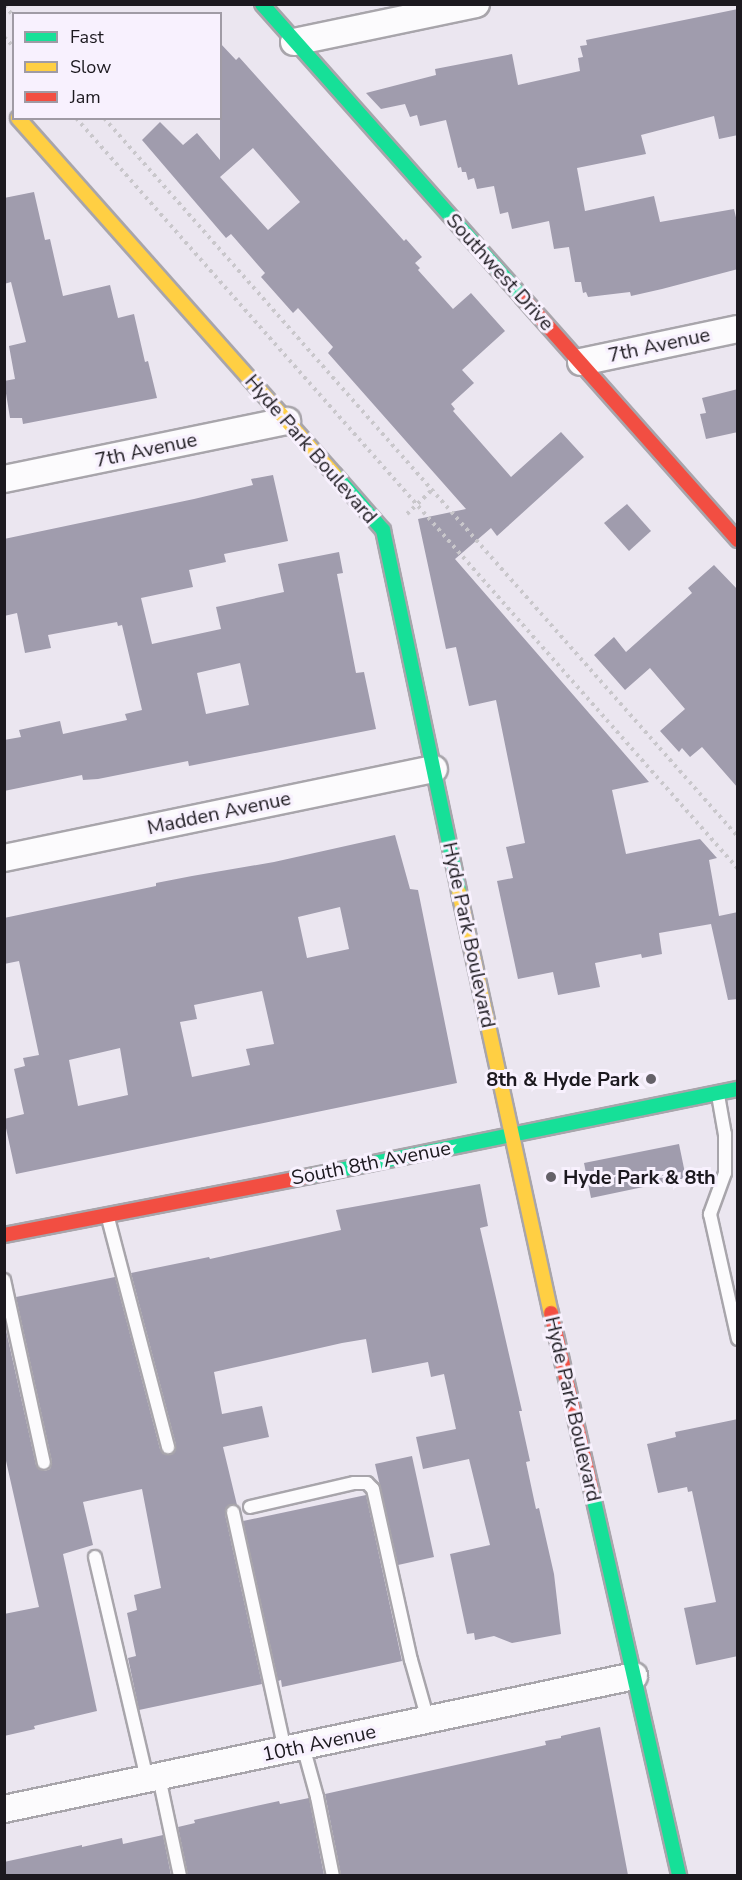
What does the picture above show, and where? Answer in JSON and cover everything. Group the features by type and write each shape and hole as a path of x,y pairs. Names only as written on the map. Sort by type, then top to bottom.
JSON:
{"street":[{"name":"Southwest Drive","path":"262,4 738,540"},
{"path":"294,42 476,4"},
{"name":"Hyde Park Boulevard","path":"19,120 383,530 511,1137 679,1875"},
{"name":"7th Avenue","path":"581,362 738,329"},
{"name":"7th Avenue","path":"4,479 287,421"},
{"name":"Madden Avenue","path":"4,858 434,769"},
{"name":"South 8th Avenue","path":"4,1235 511,1137 738,1089"},
{"name":"10th Avenue","path":"4,1809 634,1676"}],"lane":[{"path":"718,1093 725,1134 724,1173 710,1214 738,1339"},
{"path":"107,1214 168,1447"},
{"path":"4,1280 44,1463"},
{"path":"250,1507 354,1483 367,1483 373,1489 411,1660 428,1720"},
{"path":"232,1512 294,1748 317,1797 333,1875"},
{"path":"95,1557 180,1875"}],"path":[{"path":"78,120 738,869"},
{"path":"106,120 738,837"},
{"path":"406,515 432,490"}],"building":[{"path":"738,9 738,135 719,139 714,116 641,135 646,154 577,168 585,211 654,196 660,222 734,209 738,226 738,269 631,296 630,292 588,297 586,292 583,293 581,282 575,282 569,247 554,249 549,221 512,229 508,212 500,214 494,186 477,189 474,178 468,180 466,172 462,172 461,167 458,168 446,120 420,126 417,115 410,117 405,104 381,109 366,93 436,75 435,69 512,54 518,85 580,71 578,58 583,57 580,46 587,45 586,40"},
{"path":"222,45 236,60 239,57 404,241 406,239 422,257 415,263 420,268 418,270 453,309 471,293 505,331 462,370 474,383 451,404 455,409 453,411 511,477 561,432 584,457 497,536 491,528 455,559 649,782 612,790 626,854 700,839 717,858 709,860 719,916 738,912 738,999 728,1000 711,924 659,933 662,954 642,958 641,954 595,963 600,987 558,995 553,972 518,979 497,881 513,878 506,847 525,843 496,700 469,706 456,647 446,649 418,519 466,509 328,353 333,347 298,308 293,313 261,277 265,273 231,234 226,238 142,140 160,122 183,145 197,133 220,160","holes":["253,148 300,202 268,230 220,177"]},
{"path":"34,192 45,240 50,239 63,296 110,285 118,318 134,314 145,362 148,361 157,398 23,424 22,418 10,418 4,381 15,379 9,346 26,342 11,282 4,284 4,198"},
{"path":"738,389 738,432 706,439 700,414 706,413 702,398"},
{"path":"273,475 288,541 224,554 226,562 189,570 193,587 141,598 152,644 221,629 216,607 284,592 278,564 339,552 343,573 337,574 356,673 364,672 376,729 189,766 188,761 98,779 83,780 82,775 4,791 4,740 21,737 19,730 60,721 63,734 127,720 125,714 142,710 122,625 118,626 117,622 48,635 51,648 25,653 17,613 4,616 4,539 253,485 251,479","holes":["240,663 249,705 206,714 197,673"]},
{"path":"627,504 651,531 629,551 604,523"},
{"path":"714,565 738,590 738,788 702,747 690,757 682,748 679,752 660,731 685,709 650,668 625,690 594,655 614,637 626,652 692,593 688,588"},
{"path":"395,835 410,889 418,890 457,1083 16,1174 4,1119 24,1114 14,1069 25,1066 23,1058 39,1055 19,961 4,964 4,918 156,886 156,883 274,862","holes":["340,907 349,949 307,958 298,917","262,991 274,1044 246,1049 250,1065 192,1077 180,1022 197,1019 194,1005","120,1048 128,1095 78,1106 69,1060"]},
{"path":"679,1144 686,1178 591,1198 584,1163"},
{"path":"480,1184 488,1226 480,1228 522,1411 519,1411 530,1461 526,1462 554,1574 561,1634 512,1643 494,1636 475,1640 474,1633 467,1634 450,1554 490,1545 469,1459 423,1469 416,1437 456,1429 444,1374 431,1377 428,1362 372,1373 366,1339 342,1343 214,1372 222,1414 262,1406 269,1437 223,1447 237,1505 228,1506 225,1514 262,1684 139,1710 128,1658 136,1656 127,1613 137,1610 134,1595 161,1588 142,1489 83,1502 93,1545 63,1554 97,1711 34,1726 35,1729 4,1736 4,1614 39,1607 4,1452 4,1321 36,1465 45,1471 50,1469 52,1462 16,1297 115,1277 160,1449 170,1455 174,1452 176,1445 131,1273 209,1257 210,1259 341,1230 336,1210"},
{"path":"738,1419 738,1656 696,1665 684,1608 716,1602 692,1491 688,1492 687,1487 658,1493 647,1444 676,1437 675,1432"},
{"path":"412,1456 434,1557 398,1565 375,1464"},
{"path":"366,1495 402,1661 282,1687 281,1680 278,1681 243,1521"},
{"path":"600,1727 628,1875 341,1875 325,1794 546,1745 545,1741"},
{"path":"309,1798 324,1875 188,1875 178,1827 195,1823 194,1820 256,1806"},
{"path":"163,1835 171,1875 4,1875 4,1862 122,1838 123,1844"}],"traffic: fast":[{"path":"262,4 522,297"},
{"path":"335,475 383,530 459,892"},
{"path":"310,1176 738,1089"},
{"path":"592,1492 679,1876"}],"traffic: slow":[{"path":"20,120 335,475"},
{"path":"459,892 551,1313"}],"traffic: jam":[{"path":"522,297 738,540"},
{"path":"4,1235 310,1176"},
{"path":"551,1313 592,1492"}],"place":[{"name":"8th & Hyde Park","path":"651,1079"},
{"name":"Hyde Park & 8th","path":"551,1177"}]}
